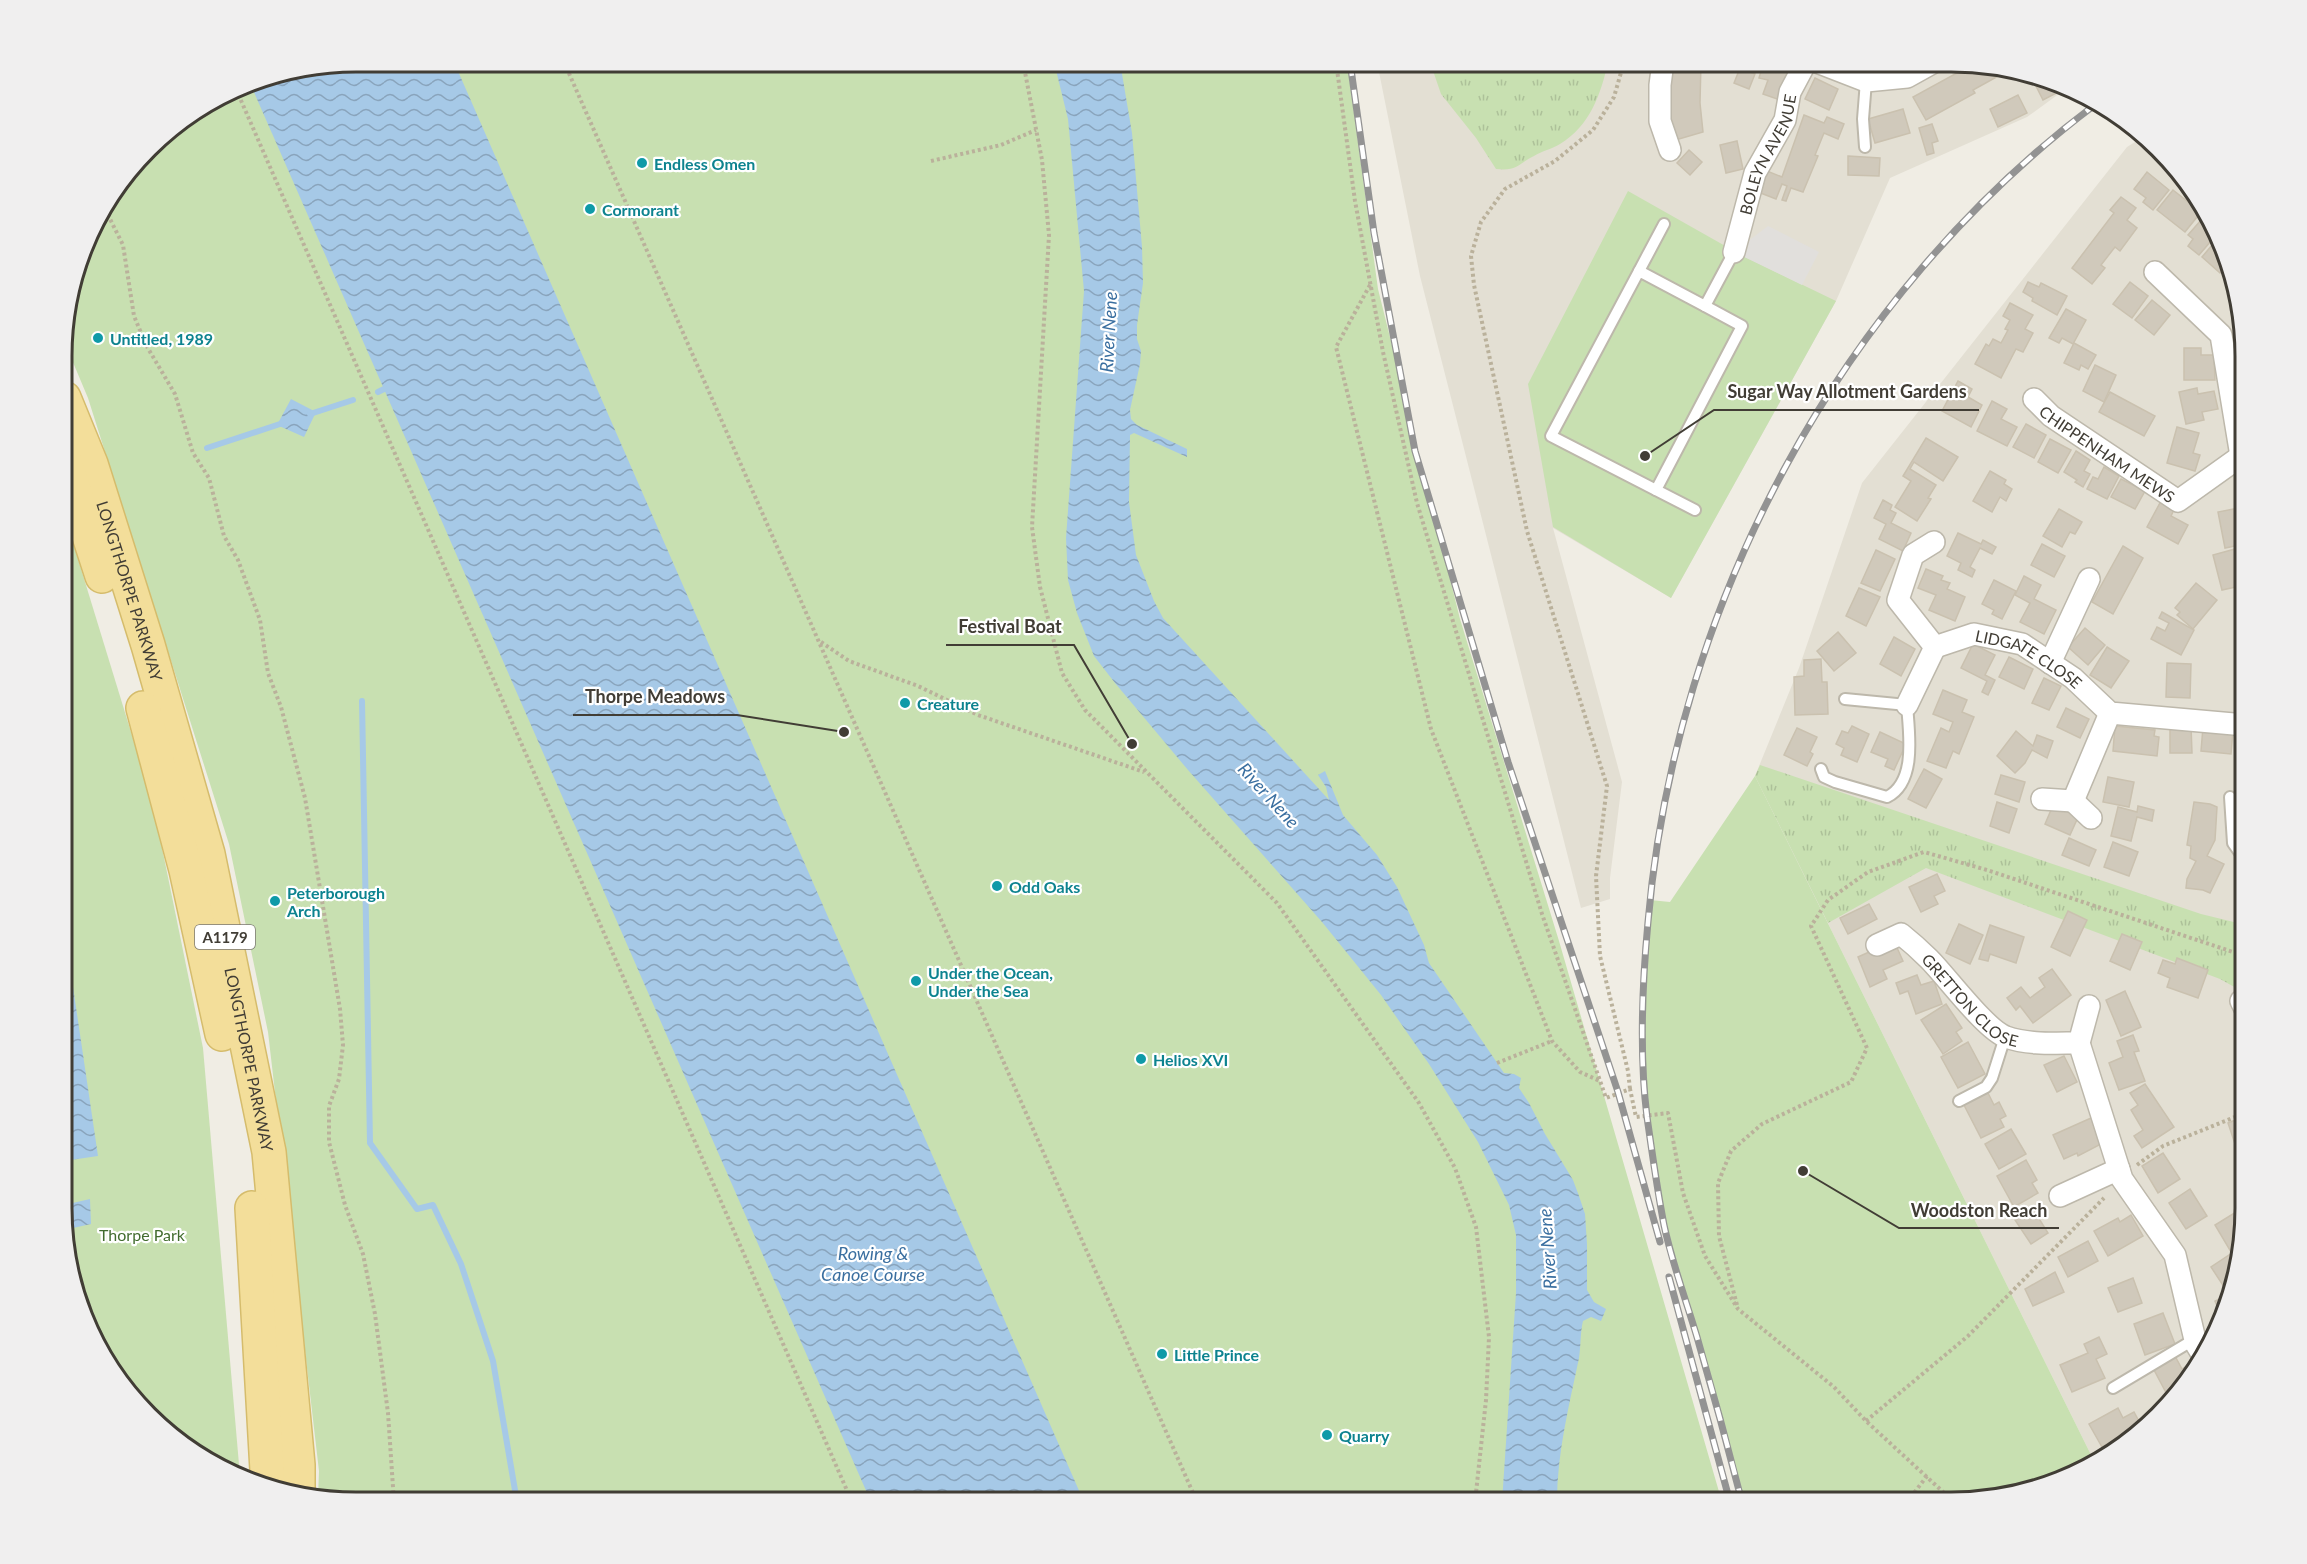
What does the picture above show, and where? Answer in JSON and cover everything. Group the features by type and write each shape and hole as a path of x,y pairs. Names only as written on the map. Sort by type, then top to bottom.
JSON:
{"main road":[{"name":"LONGTHORPE PARKWAY","path":"72,419 94,475 148,645 208,854 269,1152 298,1465 298,1486"},
{"name":"LONGTHORPE PARKWAY","path":"72,483 134,673 186,870 249,1156 267,1478"}],"street":[{"path":"1662,72 1660,121 1670,150"},
{"name":"BOLEYN AVENUE","path":"1734,252 1755,173 1785,120 1790,92 1801,72"},
{"path":"1842,72 1866,81 1907,77 1916,72"},
{"name":"CHIPPENHAM MEWS","path":"2155,272 2221,335 2235,412"},
{"name":"CHIPPENHAM MEWS","path":"2034,399 2051,416 2178,501 2235,462"},
{"path":"1907,705 1935,646 1898,600 1913,555 1934,542"},
{"path":"2050,663 2089,579"},
{"name":"LIDGATE CLOSE","path":"1935,646 1974,634 2022,644 2073,678 2110,713"},
{"path":"2073,801 2110,713 2235,724"},
{"path":"2042,799 2073,801 2091,818"},
{"name":"GRETTON CLOSE","path":"1877,945 1901,934 1929,959 1974,1010 2005,1037 2027,1042 2079,1043"},
{"path":"2090,1006 2079,1043 2120,1174 2175,1255 2199,1347"},
{"path":"2060,1196 2120,1174"}],"lane":[{"path":"1865,147 1863,119 1866,81"},
{"path":"1664,224 1551,436 1695,510"},
{"path":"1705,306 1734,252"},
{"path":"1639,272 1742,326 1656,490"},
{"path":"1821,769 1824,777 1835,782 1887,797 1895,794 1902,781 1910,757 1907,705 1845,699"},
{"path":"2230,797 2235,846"},
{"path":"1959,1101 1986,1087 1992,1078 2005,1037"},
{"path":"2113,1388 2199,1347"}],"path":[{"path":"568,72 1193,1492"},
{"path":"1025,72 1042,160 1049,235 1032,527 1040,587 1062,673 1085,710 1277,903 1419,1103 1455,1168 1476,1227 1489,1337 1486,1400 1476,1492"},
{"path":"1337,72 1355,201 1370,284 1417,503 1542,915 1606,1098 1630,1089"},
{"path":"1621,72 1614,98 1593,130 1555,161 1505,189 1481,222 1471,256 1476,296 1527,531 1607,786 1596,876 1600,956 1629,1071 1636,1117 1668,1113 1683,1193 1705,1256 1738,1309 1834,1386 1866,1421 1944,1492"},
{"path":"240,97 848,1492"},
{"path":"931,161 1001,145 1036,130"},
{"path":"109,216 123,245 134,316 146,345 175,394 193,453 209,478 224,536 238,560 260,620 268,673 281,707 305,798 340,1009 343,1045 339,1079 329,1106 329,1142 345,1206 363,1254 375,1314 388,1413 393,1492"},
{"path":"1370,284 1336,347 1431,729 1552,1041 1580,1072 1600,1081"},
{"path":"820,642 849,661 918,686 978,715 1146,772"},
{"path":"1738,1309 1719,1236 1718,1183 1731,1151 1762,1124 1851,1082 1867,1048 1811,926 1828,900 1868,872 1924,852 1987,870 2235,953"},
{"path":"1497,1063 1552,1041"},
{"path":"1866,1421 1968,1336 2120,1174 2163,1146 2235,1117"},
{"path":"1915,1492 1927,1476"}],"shaded area":[{"path":"1379,72 1951,72 2006,77 2059,94 2027,117 1890,178 1836,301 1671,598 1553,528 1622,782 1610,878 1610,899 1581,908 1420,276"},
{"path":"2137,141 2152,155 2176,183 2197,214 2220,265 2233,319 2235,356 2235,1208 2233,1245 2225,1282 2206,1334 2197,1350 2176,1381 2152,1409 2124,1433 2091,1455 1755,776 1799,668 1862,483 2127,147"},
{"path":"1768,226 1819,252 1802,285 1734,252"}],"green space":[{"path":"356,72 1348,72 1378,289 1460,619 1559,941 1719,1492 356,1492 318,1490 319,1471 268,1032 229,844 88,398 72,360 74,319 87,265 101,230 120,198 155,155 198,120 230,101 265,87 301,77"},
{"path":"1433,72 1606,72 1593,108 1579,128 1557,146 1509,169 1496,169 1476,138 1441,94"},
{"path":"1628,191 1743,256 1836,301 1671,598 1553,527 1528,384"},
{"name":"Thorpe Park","path":"72,542 153,804 203,1048 239,1467 214,1454 183,1433 142,1395 120,1366 101,1334 87,1299 77,1263 72,1208"},
{"path":"1760,765 2201,914 2235,922 2235,987 2220,979 1926,868 1828,923 1755,776"},
{"path":"1755,776 2091,1455 2042,1477 1988,1490 1739,1492 1664,1226 1647,1115 1643,1014 1650,900 1670,902"}],"water":[{"name":"Rowing & Canoe Course","path":"458,72 1080,1492 867,1492 254,91 319,74"},
{"name":"River Nene","path":"1056,72 1122,72 1132,133 1143,283 1137,325 1137,339 1141,351 1140,364 1130,410 1131,419 1137,425 1187,449 1187,457 1134,433 1130,435 1129,502 1136,555 1154,601 1163,618 1329,800 1326,787 1318,775 1325,771 1343,815 1377,855 1397,887 1424,945 1429,963 1504,1073 1514,1074 1521,1078 1519,1088 1573,1180 1579,1196 1585,1214 1587,1290 1594,1302 1606,1309 1601,1321 1591,1317 1583,1321 1579,1358 1561,1448 1558,1492 1503,1492 1516,1293 1516,1235 1509,1205 1478,1142 1429,1064 1381,995 1322,922 1188,770 1094,656 1077,613 1068,580 1066,538 1084,291 1068,119"},
{"path":"291,399 316,412 304,437 277,425"},
{"path":"72,987 98,1156 72,1160"},
{"path":"90,1199 91,1224 73,1228 72,1203"}],"building":[{"path":"1669,72 1701,72 1700,103 1703,132 1672,141 1667,110"},
{"path":"1738,72 1755,74 1749,89 1734,83"},
{"path":"1761,72 1789,72 1780,100 1763,94 1768,80 1759,78"},
{"path":"1958,72 1999,76 1973,90 1975,93 1926,120 1913,97"},
{"path":"1815,78 1838,89 1829,110 1805,99"},
{"path":"2036,85 2057,93 2043,100"},
{"path":"2018,95 2027,113 1998,127 1990,109"},
{"path":"1903,109 1910,133 1875,143 1868,119"},
{"path":"1804,115 1824,123 1827,117 1844,124 1838,139 1824,133 1815,155 1818,156 1803,192 1791,188 1786,201 1782,200 1787,186 1782,184 1776,199 1753,190 1762,169 1782,177"},
{"path":"1932,124 1938,141 1932,143 1934,153 1927,155 1919,128"},
{"path":"1737,141 1743,169 1726,173 1720,145"},
{"path":"1689,150 1702,162 1690,175 1677,163"},
{"path":"1848,156 1880,158 1879,176 1848,175"},
{"path":"2147,172 2169,190 2153,210 2143,202 2146,198 2134,189"},
{"path":"2173,190 2191,204 2198,216 2185,232 2157,210"},
{"path":"2121,197 2136,208 2127,220 2137,228 2120,251 2115,247 2101,265 2105,268 2092,284 2072,268 2114,213 2110,210"},
{"path":"2201,221 2211,241 2199,255 2188,246 2193,239 2188,235"},
{"path":"2212,245 2222,271 2220,273 2202,257"},
{"path":"2028,282 2039,287 2041,283 2067,296 2057,315 2032,301 2033,298 2023,292"},
{"path":"2130,282 2148,296 2132,318 2113,304"},
{"path":"2152,300 2170,315 2154,335 2135,320"},
{"path":"2010,303 2033,315 2025,329 2033,333 2023,352 2016,349 2001,378 1975,364 1986,344 1989,346 1993,339 2001,343 2010,320 2003,316"},
{"path":"2066,309 2086,320 2073,344 2062,338 2059,343 2049,338"},
{"path":"2074,343 2096,355 2088,369 2081,365 2079,370 2064,363"},
{"path":"2184,348 2201,348 2201,355 2214,355 2215,380 2184,380"},
{"path":"2095,365 2116,375 2104,402 2083,391"},
{"path":"1958,381 1972,389 1968,397 1982,405 1971,427 1942,411"},
{"path":"2197,388 2198,394 2214,391 2218,409 2202,412 2204,420 2186,424 2179,392"},
{"path":"2110,392 2155,416 2144,436 2099,412"},
{"path":"1992,401 2007,409 2001,419 2017,427 2007,446 1977,431"},
{"path":"2026,424 2046,435 2034,458 2013,447"},
{"path":"2177,427 2199,433 2193,453 2200,455 2195,471 2167,463"},
{"path":"1926,438 1958,457 1943,481 1914,462 1910,469 1936,485 1928,498 1931,499 1917,521 1895,507 1911,481 1903,476"},
{"path":"2050,439 2071,450 2058,473 2038,462"},
{"path":"2076,451 2090,460 2084,471 2090,474 2083,487 2064,472"},
{"path":"2104,467 2119,476 2107,499 2087,489 2093,477 2098,479"},
{"path":"1990,471 2006,480 2004,484 2012,489 2006,501 2000,497 1992,512 1973,501"},
{"path":"2121,479 2145,491 2135,509 2111,497"},
{"path":"1883,500 1892,505 1890,510 1896,513 1891,523 1911,533 1903,551 1879,539 1886,524 1874,518"},
{"path":"2161,501 2175,508 2171,516 2188,525 2178,544 2147,527"},
{"path":"2059,509 2082,522 2075,534 2070,532 2062,547 2043,536"},
{"path":"2235,509 2235,546 2225,548 2218,512"},
{"path":"1958,533 1981,544 1983,540 1996,547 1992,554 1980,548 1970,567 1975,570 1972,577 1958,570 1961,563 1947,556"},
{"path":"2042,544 2065,556 2054,577 2031,565"},
{"path":"2123,546 2143,558 2113,614 2092,602"},
{"path":"2235,549 2235,587 2222,590 2213,555"},
{"path":"1876,550 1895,559 1880,591 1861,583"},
{"path":"1926,569 1943,576 1941,580 1950,583 1947,589 1965,597 1955,621 1929,610 1936,595 1918,588"},
{"path":"2024,576 2041,585 2034,599 2056,610 2044,634 2020,622 2030,603 2015,595"},
{"path":"1994,580 2016,591 2002,619 1992,614 1994,610 1982,604"},
{"path":"2196,583 2217,600 2193,629 2177,615 2180,612 2175,608"},
{"path":"1859,588 1880,597 1866,626 1846,616"},
{"path":"2162,612 2194,630 2181,655 2151,639 2157,627 2165,631 2169,623 2159,618"},
{"path":"2085,628 2105,645 2088,665 2068,647"},
{"path":"1838,632 1856,653 1834,671 1817,651"},
{"path":"1894,637 1915,649 1901,676 1880,664"},
{"path":"1973,644 1995,655 1985,675 1995,680 1988,695 1982,692 1987,681 1961,668"},
{"path":"2107,647 2129,661 2111,688 2090,675"},
{"path":"2009,657 2033,669 2024,689 1999,677"},
{"path":"1821,659 1822,682 1827,682 1828,714 1795,715 1794,677 1804,676 1804,660"},
{"path":"2167,663 2191,664 2190,698 2166,697"},
{"path":"2044,678 2061,686 2049,710 2032,703"},
{"path":"1943,690 1967,700 1962,712 1974,717 1959,754 1953,751 1946,768 1927,761 1941,728 1949,732 1953,722 1933,714"},
{"path":"2066,708 2089,719 2080,738 2057,727"},
{"path":"1852,726 1869,734 1857,762 1841,755 1844,748 1836,744 1842,731 1848,733"},
{"path":"2115,726 2155,730 2154,736 2159,737 2157,756 2113,751"},
{"path":"2170,726 2191,726 2192,753 2170,753"},
{"path":"2203,727 2233,730 2231,754 2201,751"},
{"path":"1797,728 1817,737 1807,766 1784,755"},
{"path":"2016,731 2033,746 2037,735 2053,741 2047,758 2032,750 2025,763 2015,773 1997,756"},
{"path":"1880,732 1906,744 1894,770 1885,766 1888,759 1871,752"},
{"path":"1924,769 1942,779 1926,808 1908,799"},
{"path":"2001,775 2025,782 2019,802 1995,794"},
{"path":"2108,777 2134,782 2129,807 2103,802"},
{"path":"1997,802 2017,809 2009,833 1990,826"},
{"path":"2194,802 2217,807 2215,840 2207,856 2224,864 2210,893 2186,888 2187,879 2196,861 2190,858 2191,846 2187,845"},
{"path":"2054,803 2079,815 2070,835 2045,824"},
{"path":"2138,806 2154,810 2152,821 2137,817 2131,841 2111,836 2118,807 2137,812"},
{"path":"2069,838 2096,850 2089,866 2062,855"},
{"path":"2113,842 2138,852 2129,876 2104,867"},
{"path":"1937,874 1945,891 1934,896 1938,904 1921,912 1909,887"},
{"path":"1869,904 1877,919 1848,934 1840,918"},
{"path":"2068,911 2087,920 2070,956 2051,947"},
{"path":"1959,924 1983,935 1970,964 1946,953"},
{"path":"1990,925 2024,937 2016,963 1990,954 1988,961 1979,959"},
{"path":"2122,934 2142,942 2130,970 2110,961"},
{"path":"1894,941 1903,961 1883,970 1887,979 1870,987 1858,957"},
{"path":"2177,958 2208,970 2198,998 2167,987 2170,978 2158,973 2163,960 2175,964"},
{"path":"2052,969 2071,995 2033,1023 2020,1006 2016,1010 2007,998 2021,987 2030,998 2045,987 2039,978"},
{"path":"1917,975 1921,985 1934,981 1942,1004 1916,1014 1908,991 1900,994 1896,983"},
{"path":"2125,991 2141,1027 2121,1036 2106,1000"},
{"path":"1946,1004 1962,1028 1956,1032 1962,1041 1943,1054 1921,1020"},
{"path":"2133,1035 2139,1051 2134,1052 2145,1081 2119,1090 2109,1063 2123,1057 2117,1041"},
{"path":"1968,1042 1985,1074 1958,1088 1941,1057"},
{"path":"2064,1056 2077,1082 2057,1092 2044,1065"},
{"path":"2145,1084 2174,1127 2142,1148 2134,1136 2143,1130 2131,1110 2138,1105 2130,1093"},
{"path":"1988,1093 1994,1105 1999,1102 2006,1116 2000,1119 2004,1127 1981,1138 1964,1105"},
{"path":"2091,1118 2103,1143 2078,1156 2077,1153 2064,1159 2053,1135"},
{"path":"2235,1120 2235,1144 2228,1123"},
{"path":"2011,1129 2026,1154 1999,1169 1985,1144"},
{"path":"2163,1153 2180,1179 2158,1193 2142,1166"},
{"path":"2026,1160 2037,1180 2032,1183 2038,1193 2014,1207 1997,1176"},
{"path":"2190,1189 2207,1216 2186,1229 2169,1203"},
{"path":"2033,1209 2048,1233 2031,1244 2015,1220"},
{"path":"2235,1213 2231,1252 2215,1225"},
{"path":"2131,1215 2143,1236 2108,1256 2094,1231 2118,1218 2120,1222"},
{"path":"2088,1241 2098,1261 2068,1277 2058,1257"},
{"path":"2232,1253 2224,1286 2211,1267"},
{"path":"2055,1272 2064,1292 2033,1306 2025,1289"},
{"path":"2133,1278 2142,1303 2118,1312 2108,1288"},
{"path":"2163,1313 2175,1344 2145,1355 2134,1324"},
{"path":"2099,1337 2107,1354 2096,1359 2105,1378 2072,1392 2060,1365 2088,1353 2084,1344"},
{"path":"2175,1356 2182,1369 2187,1365 2166,1393 2153,1368"},
{"path":"2118,1408 2123,1418 2134,1412 2139,1421 2102,1447 2089,1424"}],"waterway":[{"path":"378,392 384,389"},
{"path":"310,414 353,400"},
{"path":"207,448 283,423"},
{"path":"362,701 370,1143 417,1209 433,1205 461,1264 493,1361 515,1492"}],"railway":[{"path":"1351,72 1374,233 1415,451 1508,762 1618,1092 1660,1242"},
{"path":"1739,1492 1664,1225 1644,1093 1643,995 1648,922 1665,803 1693,687 1734,574 1786,466 1849,363 1922,268 2004,181 2091,109"},
{"path":"1669,1277 1727,1492"}],"place":[{"name":"Endless Omen","path":"642,163"},
{"name":"Cormorant","path":"590,209"},
{"name":"Untitled, 1989","path":"98,338"},
{"name":"Sugar Way Allotment Gardens","path":"1645,456"},
{"name":"Creature","path":"905,703"},
{"name":"Thorpe Meadows","path":"844,732"},
{"name":"Festival Boat","path":"1132,744"},
{"name":"Odd Oaks","path":"997,886"},
{"name":"Peterborough Arch","path":"275,901"},
{"name":"Under the Ocean, Under the Sea","path":"916,981"},
{"name":"Helios XVI","path":"1141,1059"},
{"name":"Woodston Reach","path":"1803,1171"},
{"name":"Little Prince","path":"1162,1354"},
{"name":"Quarry","path":"1327,1435"}]}
